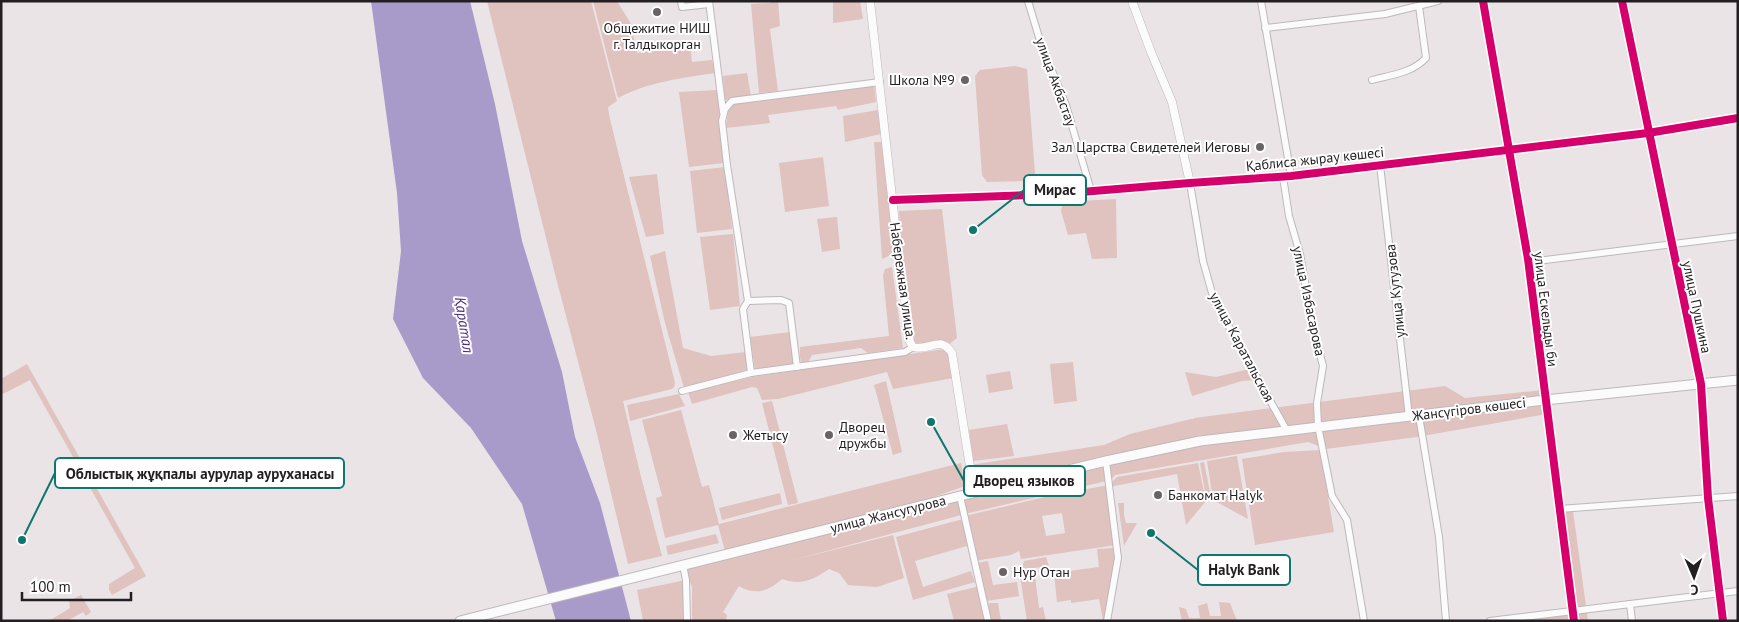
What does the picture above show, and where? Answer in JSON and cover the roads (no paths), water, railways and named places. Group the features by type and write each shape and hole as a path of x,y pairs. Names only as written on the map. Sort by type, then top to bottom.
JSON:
{"main road":[{"name":"Жансүгіров көшесі","path":"1200,442 1318,426 1738,380"},
{"name":"улица Жансугурова","path":"460,621 974,492 1200,442"}],"street":[{"path":"681,1 682,7 709,3 723,115"},
{"name":"Набережная улица.","path":"870,1 910,342 913,347 919,348 939,344 947,346 952,353 974,492"},
{"name":"улица Акбастау","path":"1028,1 1041,44 1066,105 1091,192"},
{"name":"улица Каратальская","path":"1132,1 1172,102 1190,183 1203,261 1214,300 1287,431"},
{"name":"улица Избасарова","path":"1261,1 1287,176 1289,216 1300,254 1322,366 1317,403 1318,426"},
{"path":"1266,28 1385,14 1438,1"},
{"name":"улица Ескельды би","path":"1483,1 1528,262 1574,621"},
{"name":"улица Пушкина","path":"1622,1 1700,384 1708,498 1723,621"},
{"path":"1372,80 1411,70 1419,66 1426,58 1419,6"},
{"path":"751,372 743,309 748,301 722,121 725,109 732,101 880,82"},
{"name":"Қаблиса жырау көшесі","path":"893,200 1091,192 1287,176 1648,133 1738,118"},
{"name":"улица Кутузова","path":"1380,165 1409,417"},
{"path":"1528,262 1738,236"},
{"path":"748,301 781,300 789,303 797,367"},
{"path":"682,391 751,372 905,352 913,347"},
{"path":"1419,416 1439,537 1446,621"},
{"path":"1318,426 1332,496 1347,520 1364,621"},
{"path":"1106,462 1118,558 1106,621"},
{"path":"960,496 988,621"},
{"path":"1559,509 1738,496"},
{"path":"683,565 686,580 687,621"},
{"path":"1490,621 1738,591"},
{"path":"1630,604 1632,621"}],"water":[{"name":"Қаратал","path":"371,1 470,1 495,104 522,241 562,372 575,437 600,503 631,621 556,621 522,504 471,428 423,378 393,319 401,251 397,193"}],"place":[{"name":"Общежитие НИШ г. Талдыкорган","path":"657,12"},
{"name":"Школа №9","path":"965,80"},
{"name":"Зал Царства Свидетелей Иеговы","path":"1260,147"},
{"name":"Мирас","path":"973,230"},
{"name":"Дворец языков","path":"931,422"},
{"name":"Жетысу","path":"733,435"},
{"name":"Дворец дружбы","path":"829,435"},
{"name":"Банкомат Halyk","path":"1158,495"},
{"name":"Halyk Bank","path":"1151,533"},
{"name":"Облыстық жұқпалы аурулар ауруханасы","path":"22,540"},
{"name":"Нур Отан","path":"1003,572"}]}
